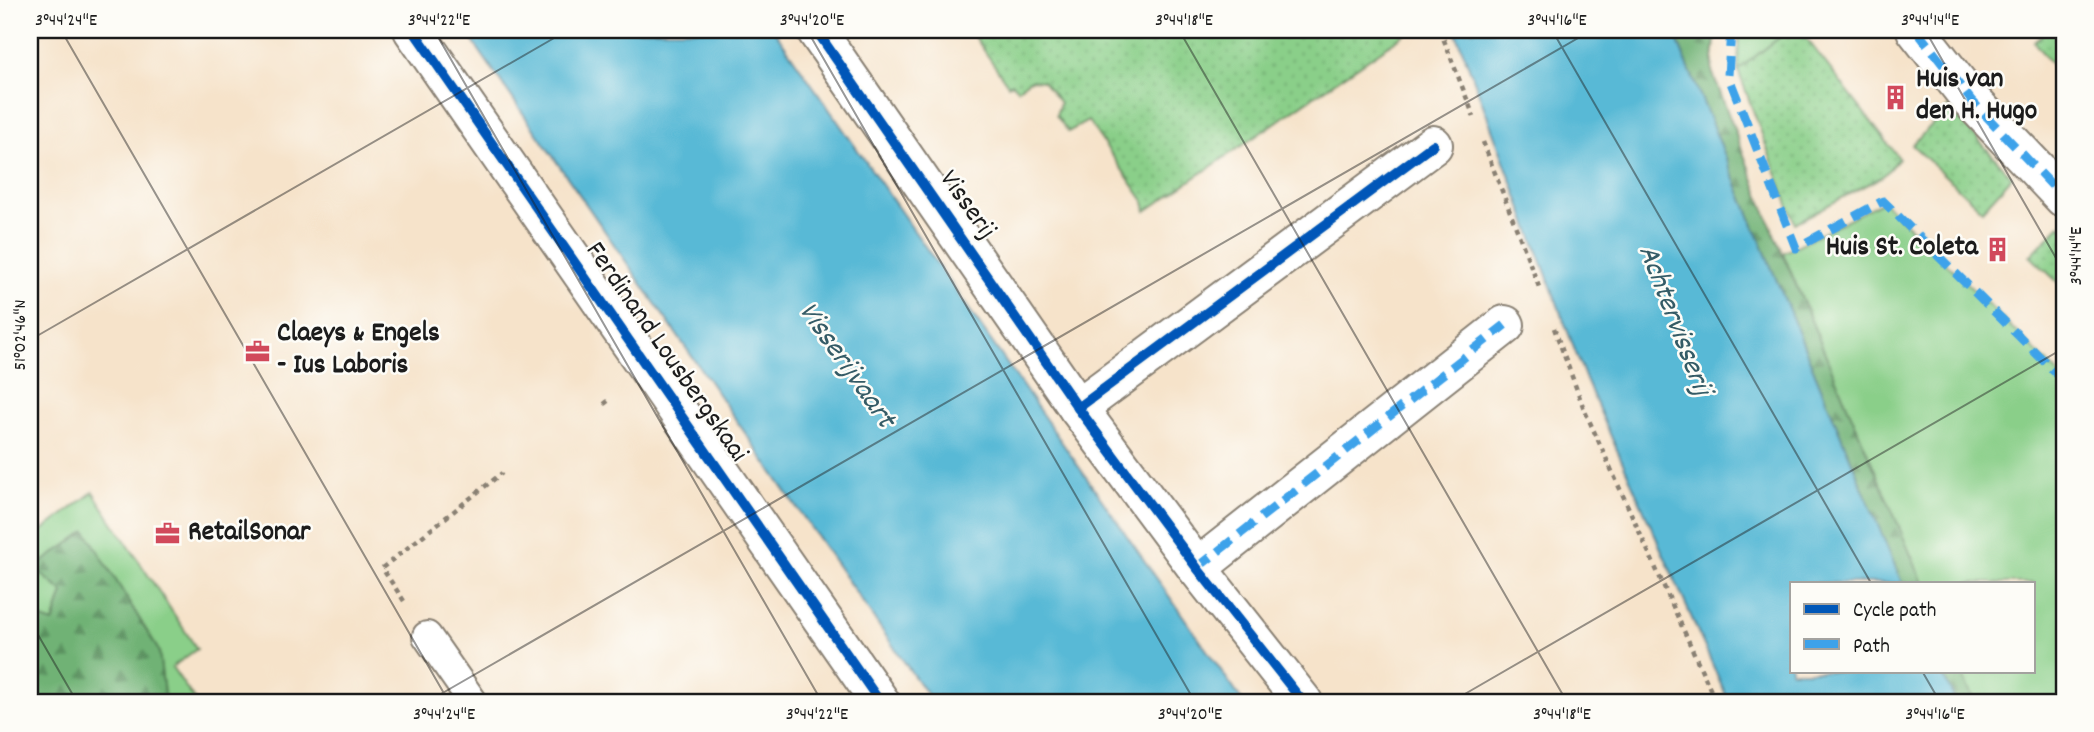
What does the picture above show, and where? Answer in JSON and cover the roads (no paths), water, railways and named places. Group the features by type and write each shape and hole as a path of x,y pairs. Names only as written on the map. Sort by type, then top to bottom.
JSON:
{"street":[{"name":"Ferdinand Lousbergskaai","path":"413,30 880,702"},
{"name":"Visserij","path":"816,30 1078,408 1197,568 1304,702"},
{"path":"1916,30 1971,100 2064,198"},
{"path":"1078,408 1433,145"},
{"path":"1197,568 1505,325"}],"lane":[{"path":"428,636 473,702"}],"water":[{"name":"Visserijvaart","path":"465,30 774,30 1243,702 932,702"},
{"name":"Achtervisserij","path":"1455,30 1673,30 1902,582 1790,582 1790,672 1941,672 1956,702 1729,702 1586,380"}],"place":[{"name":"Huis van den H. Hugo","path":"1896,97"},
{"name":"Huis St. Coleta","path":"1998,249"},
{"name":"Claeys & Engels - Ius Laboris","path":"257,351"},
{"name":"RetailSonar","path":"168,534"}]}
